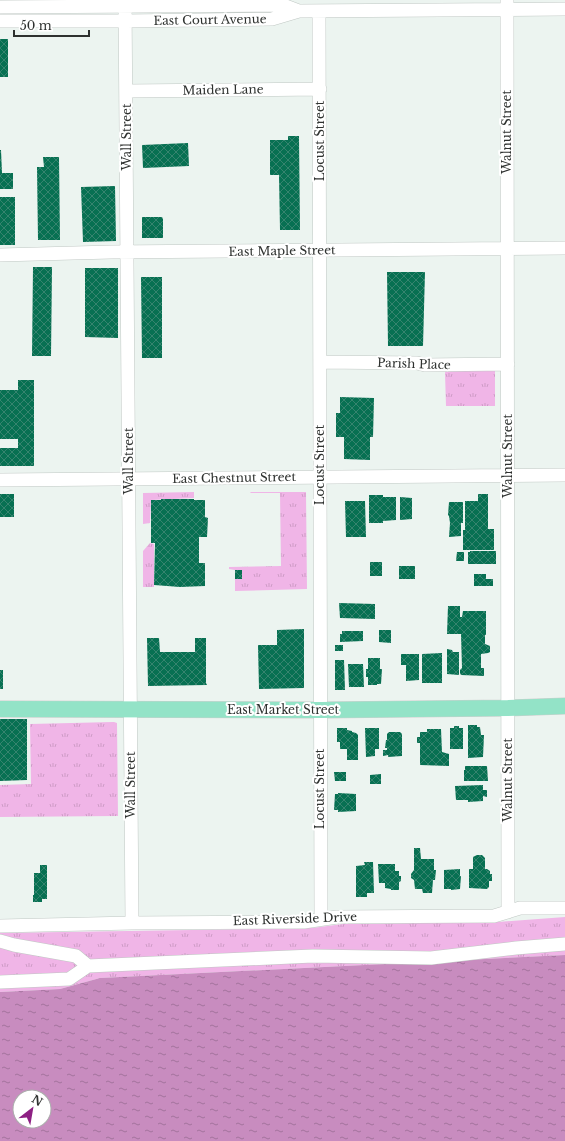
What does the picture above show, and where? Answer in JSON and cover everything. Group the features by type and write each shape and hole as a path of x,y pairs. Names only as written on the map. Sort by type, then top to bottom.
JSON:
{"main road":[{"name":"East Market Street","path":"0,709 320,710 565,706"}],"street":[{"name":"East Court Avenue","path":"0,7 125,3 283,5 299,6 320,11 379,5 507,5 565,8"},
{"name":"Wall Street","path":"125,3 127,91 132,923"},
{"name":"Walnut Street","path":"507,5 508,912"},
{"name":"East Court Avenue","path":"0,21 272,20 299,6"},
{"name":"Locust Street","path":"320,11 321,919"},
{"name":"Maiden Lane","path":"127,91 320,89"},
{"name":"East Maple Street","path":"0,255 128,252 565,248"},
{"name":"Parish Place","path":"320,362 417,363 425,365 508,364"},
{"name":"East Chestnut Street","path":"0,480 565,475"},
{"name":"East Riverside Drive","path":"0,926 132,923 304,922 337,917 494,916 520,908 565,908"},
{"path":"0,941 14,945 76,956 88,966"},
{"path":"0,982 69,979 88,966 313,956 431,958 565,944"}],"green space":[{"path":"447,367 495,367 495,406 446,406 445,373"},
{"path":"194,492 194,498 151,500 150,523 143,524 143,493"},
{"path":"250,492 306,492 307,589 235,591 235,570 229,569 229,567 281,566 280,493"},
{"path":"150,543 154,544 154,587 143,587 143,551"},
{"path":"117,723 118,816 0,817 0,785 31,784 30,724"},
{"path":"565,917 565,955 100,978 60,989 0,992 0,933 312,928 343,924 498,922"}],"water":[{"path":"565,955 565,1141 0,1141 0,992 60,989 100,978"}],"building":[{"path":"0,39 8,39 8,77 0,77"},
{"path":"288,136 299,136 300,230 280,230 279,175 270,175 270,140 288,140"},
{"path":"188,143 189,166 143,168 142,145"},
{"path":"0,150 2,173 13,173 13,189 0,189"},
{"path":"43,157 59,157 60,240 38,240 37,167 44,167"},
{"path":"115,186 116,241 83,242 81,187"},
{"path":"0,197 15,197 15,245 0,245"},
{"path":"142,217 162,217 163,238 142,238"},
{"path":"33,267 52,267 51,356 32,356"},
{"path":"85,268 118,268 118,338 85,337"},
{"path":"387,272 425,272 423,346 388,346"},
{"path":"141,277 162,277 162,358 142,358"},
{"path":"18,380 34,380 34,466 0,466 0,448 18,448 18,439 0,439 0,390 18,390"},
{"path":"340,397 374,398 373,437 370,437 370,460 344,459 344,437 336,437 336,413 340,413"},
{"path":"0,494 14,494 14,517 0,517"},
{"path":"478,494 488,494 488,529 494,529 494,550 463,550 465,501 478,501"},
{"path":"369,495 396,497 396,520 383,521 383,523 369,523"},
{"path":"400,497 412,498 412,519 400,520"},
{"path":"151,500 205,500 205,517 208,518 207,537 199,537 199,563 205,563 205,586 180,587 154,585 155,543 151,543"},
{"path":"345,501 365,501 366,537 346,537"},
{"path":"449,502 463,502 463,523 461,523 461,536 449,537"},
{"path":"496,551 496,564 468,564 468,552"},
{"path":"457,552 464,552 464,561 456,561"},
{"path":"370,562 382,562 382,576 370,576"},
{"path":"399,566 415,566 415,579 399,579"},
{"path":"235,570 242,570 242,579 235,579"},
{"path":"474,574 486,574 486,579 493,579 493,586 474,586"},
{"path":"339,603 375,604 375,619 340,618"},
{"path":"448,606 460,606 460,617 462,617 463,611 486,611 485,644 490,646 490,652 481,654 481,668 484,668 484,676 461,675 461,634 447,634"},
{"path":"304,629 304,688 259,689 258,645 277,645 277,630"},
{"path":"379,630 391,630 391,643 379,642"},
{"path":"342,631 363,631 363,641 340,642 340,634 342,634"},
{"path":"147,638 159,638 160,652 195,652 195,638 206,638 207,685 148,686"},
{"path":"335,645 343,645 343,651 335,651"},
{"path":"447,649 452,650 453,652 459,652 459,675 447,674"},
{"path":"442,653 442,683 422,683 422,654"},
{"path":"401,654 419,654 419,680 406,681 406,665 401,665"},
{"path":"368,658 380,658 380,669 382,669 381,684 368,685 366,669 368,669"},
{"path":"335,660 344,660 345,690 335,690"},
{"path":"348,664 363,664 364,687 349,687"},
{"path":"0,670 3,670 3,689 0,689"},
{"path":"0,719 27,719 27,780 0,781"},
{"path":"468,725 477,725 477,727 480,727 481,735 484,735 483,757 468,758"},
{"path":"454,726 463,728 463,749 450,749 450,728 454,728"},
{"path":"337,728 347,728 347,730 358,735 358,760 347,760 347,749 340,749 340,742 337,742"},
{"path":"365,728 379,728 379,749 375,749 375,756 366,757"},
{"path":"427,729 441,729 442,752 449,754 449,766 420,765 420,743 417,743 417,737 420,737 420,732 427,732"},
{"path":"389,732 400,732 402,734 402,756 383,756 383,750 387,750 387,748 385,748 387,734"},
{"path":"465,766 487,766 488,781 464,781"},
{"path":"334,772 346,772 346,781 335,781"},
{"path":"381,774 381,784 370,784 370,775"},
{"path":"483,785 483,790 487,790 487,797 483,796 483,801 468,802 468,800 456,800 455,786"},
{"path":"335,794 356,794 356,811 338,812 338,810 334,810"},
{"path":"414,848 420,848 421,859 434,859 434,870 436,870 435,880 433,880 432,893 423,893 422,889 415,889 414,880 411,878 411,874 414,870"},
{"path":"482,855 485,858 485,869 490,871 490,874 492,874 492,881 489,881 489,887 487,889 469,888 469,869 473,869 473,857"},
{"path":"364,862 373,862 374,893 367,893 367,897 356,897 356,866 365,865"},
{"path":"378,864 395,864 395,871 399,871 399,876 401,876 399,890 385,888 385,883 379,883"},
{"path":"40,865 47,865 47,899 42,899 42,902 33,902 34,873 40,873"},
{"path":"460,869 460,889 444,889 444,870"}]}
